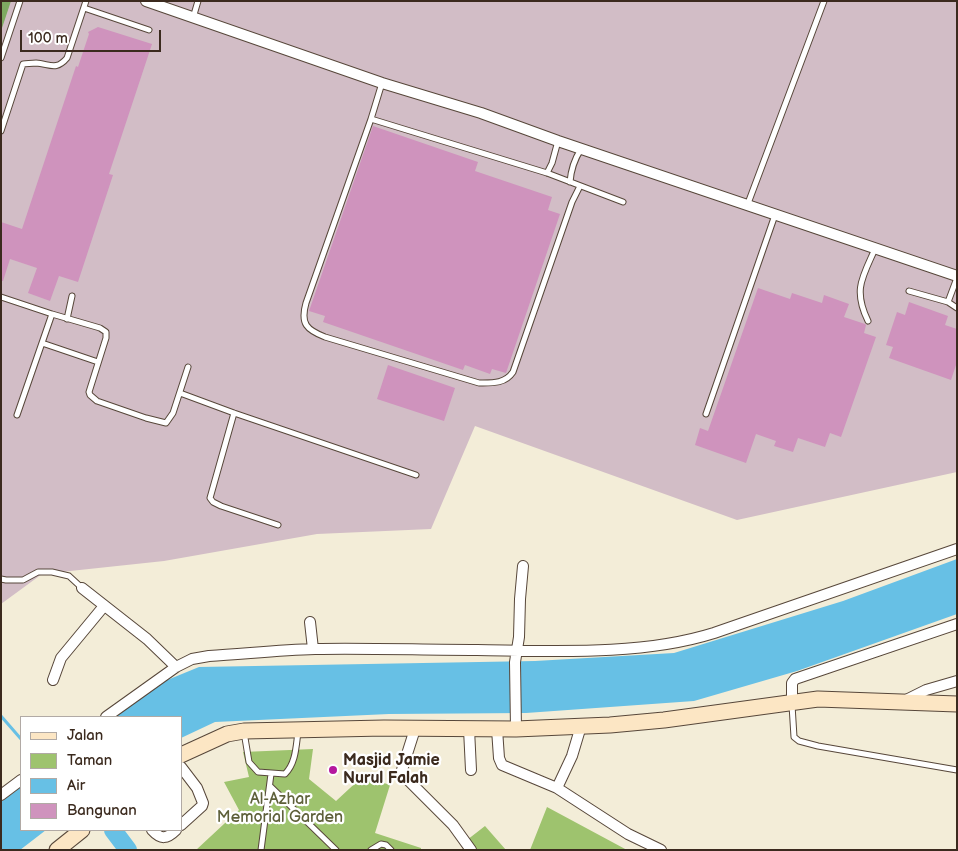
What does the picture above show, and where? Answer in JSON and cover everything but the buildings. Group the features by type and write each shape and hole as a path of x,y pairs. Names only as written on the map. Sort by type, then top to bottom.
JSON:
{"street":[{"path":"146,1 382,83 481,112 558,141 957,277"},
{"path":"107,716 176,667 192,658 313,649 479,650 516,657 660,646 696,639 957,549"},
{"path":"515,721 516,657 523,566"},
{"path":"82,588 147,639 176,667"},
{"path":"53,680 61,658 104,606"},
{"path":"310,622 313,649"},
{"path":"792,702 792,683 794,679 957,624"},
{"path":"903,701 926,690 957,681"},
{"path":"182,755 227,734 244,731 497,729 515,721 581,726 664,720 818,699 957,704"},
{"path":"557,788 572,756 581,726"},
{"path":"415,729 401,773 453,825 471,850"},
{"path":"469,729 471,770"},
{"path":"497,729 499,758 502,765 557,788 628,834 661,850"},
{"path":"182,768 197,788 203,803 182,824"},
{"path":"1,795 20,781"},
{"path":"57,850 81,831"},
{"path":"153,831 160,838 166,838 175,831"}],"lane":[{"path":"1,58 20,1"},
{"path":"1,131 22,64 62,65 67,58 86,1"},
{"path":"193,18 198,1"},
{"path":"747,206 824,1"},
{"path":"84,8 149,30"},
{"path":"382,83 371,120 356,158 304,310 303,319 312,332 479,383 498,383 510,377 572,202 580,186"},
{"path":"371,120 547,173 623,202"},
{"path":"547,173 558,141"},
{"path":"570,182 575,158 581,148"},
{"path":"706,414 775,215"},
{"path":"868,321 860,298 860,287 875,249"},
{"path":"948,302 957,277"},
{"path":"909,291 948,302 957,308"},
{"path":"68,319 72,296"},
{"path":"1,297 105,331 106,338 88,393 97,401 166,423 173,412 188,366"},
{"path":"17,415 52,314"},
{"path":"42,343 98,362"},
{"path":"180,393 416,475"},
{"path":"234,413 210,498 221,506 278,525"},
{"path":"1,579 23,580 38,572 52,572 70,576 82,588"},
{"path":"792,702 794,737 799,742 957,770"},
{"path":"244,731 249,762 258,772 285,774 295,754 298,730"},
{"path":"261,850 272,774"},
{"path":"270,786 336,850"},
{"path":"371,850 381,844 386,845 392,850"}],"shaded area":[{"path":"1,1 957,1 957,472 737,520 475,426 431,529 317,534 164,561 42,574 1,604"}],"green space":[{"path":"1,1 11,1 1,31"},
{"name":"Al-Azhar Memorial Garden","path":"313,749 309,779 336,801 363,776 390,785 375,833 421,848 421,850 196,850 239,810 224,782 249,777 243,752"},
{"path":"547,807 627,850 530,850"},
{"path":"485,826 506,850 472,850 467,840"}],"water":[{"path":"957,559 957,614 797,671 694,701 526,713 389,714 215,722 182,738 182,716 114,716 160,683 199,667 535,661 674,653 843,601"},
{"path":"20,788 20,831 45,831 20,850 1,850 1,802"}],"waterway":[{"path":"1,716 20,738"},
{"path":"114,831 128,850"}],"place":[{"name":"Masjid Jamie Nurul Falah","path":"333,770"}]}
